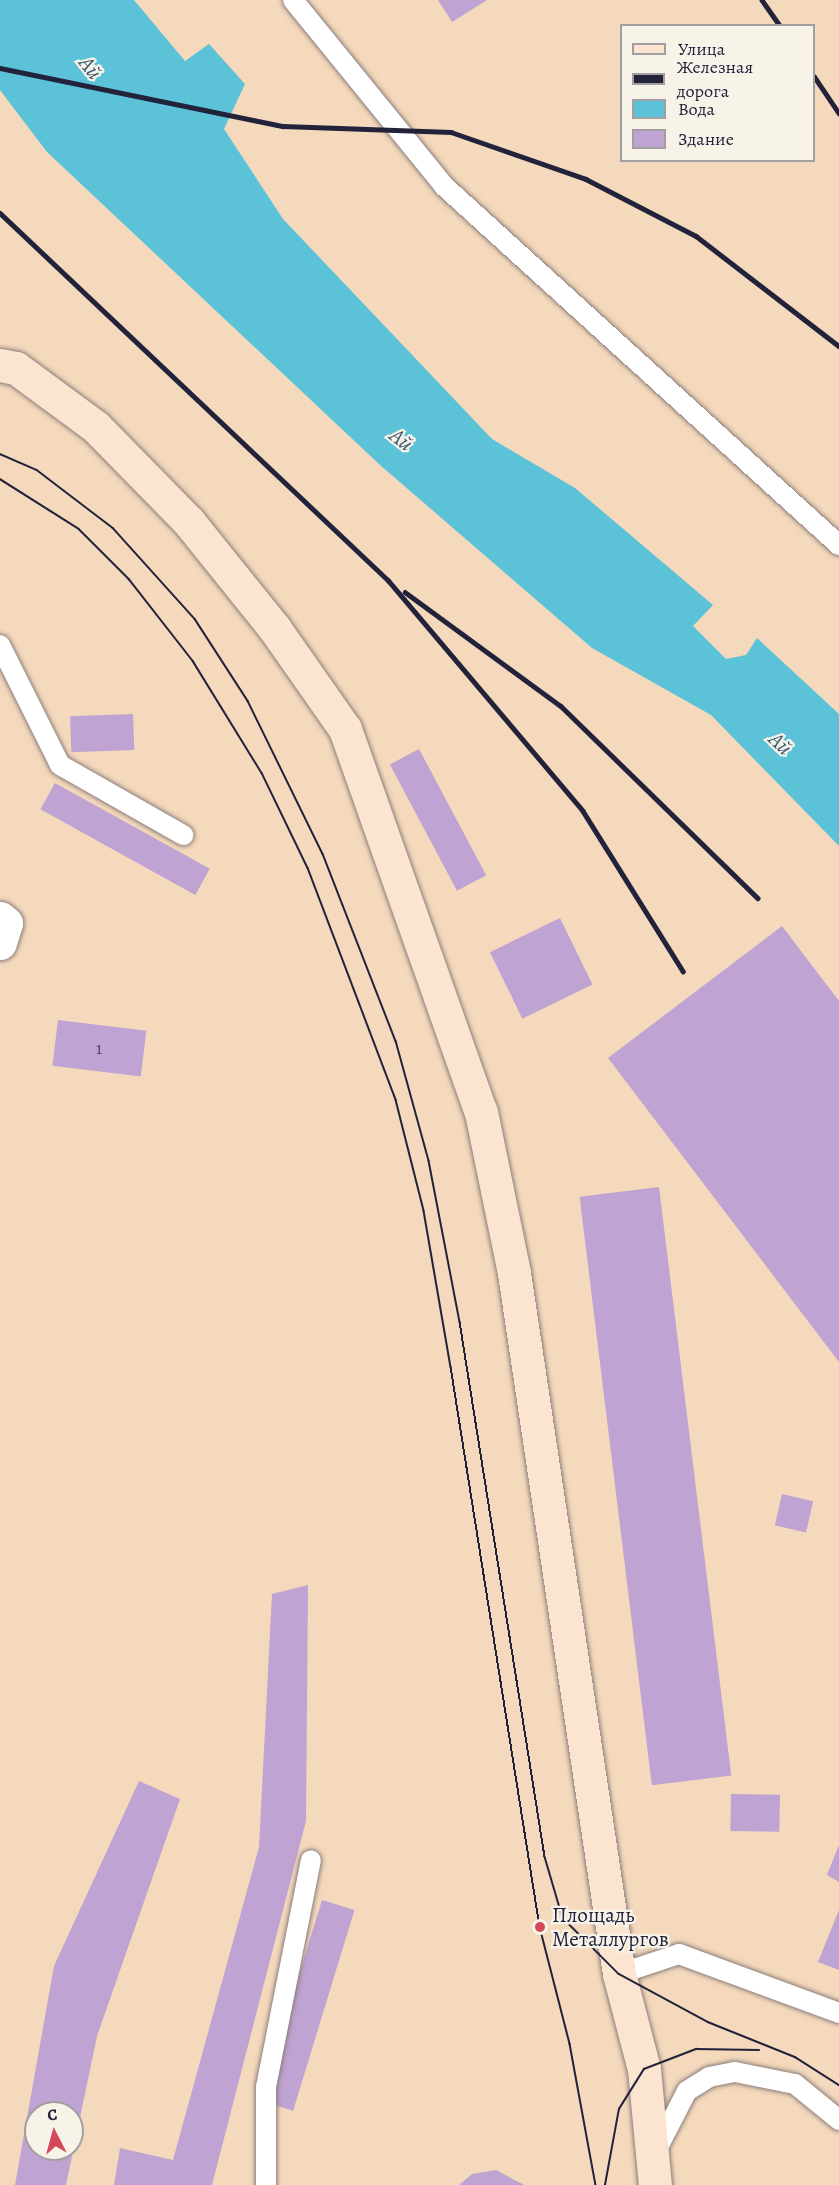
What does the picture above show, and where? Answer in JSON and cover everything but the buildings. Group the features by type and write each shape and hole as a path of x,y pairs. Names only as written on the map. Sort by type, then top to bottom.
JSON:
{"main road":[{"path":"5,361 96,428 189,522 345,729 481,1112 514,1273 619,1974 644,2069 656,2176"}],"street":[{"path":"0,918 6,923 0,943"}],"lane":[{"path":"293,0 444,186 839,545"},
{"path":"0,645 60,765 183,835"},
{"path":"266,2185 266,2087 311,1860"},
{"path":"619,1974 679,1954 839,2013"},
{"path":"656,2176 658,2144 675,2109 687,2091 709,2077 745,2073 795,2084 839,2120"}],"water":[{"name":"Ай","path":"0,0 134,0 185,61 209,44 245,84 224,129 283,219 492,439 575,488 713,605 693,626 726,659 746,655 757,638 839,714 839,846 711,715 592,648 380,465 47,152 0,90"}],"tram line":[{"path":"0,454 37,470 113,528 195,619 248,701 323,854 396,1041 429,1161 460,1322 545,1857 563,1918 619,1974 708,2022 795,2057 839,2085"},
{"path":"0,479 79,529 129,579 193,661 262,773 308,868 396,1100 424,1211 540,1927 570,2044 596,2185"},
{"path":"605,2185 619,2109 644,2069 696,2049 759,2050"}],"railway":[{"path":"762,0 779,24"},
{"path":"0,68 283,126 451,132 586,179 696,236 839,346"},
{"path":"815,77 839,113"},
{"path":"0,213 388,580 583,811 683,971"},
{"path":"405,592 561,706 758,898"}],"place":[{"name":"Площадь Металлургов","path":"540,1927"}]}
